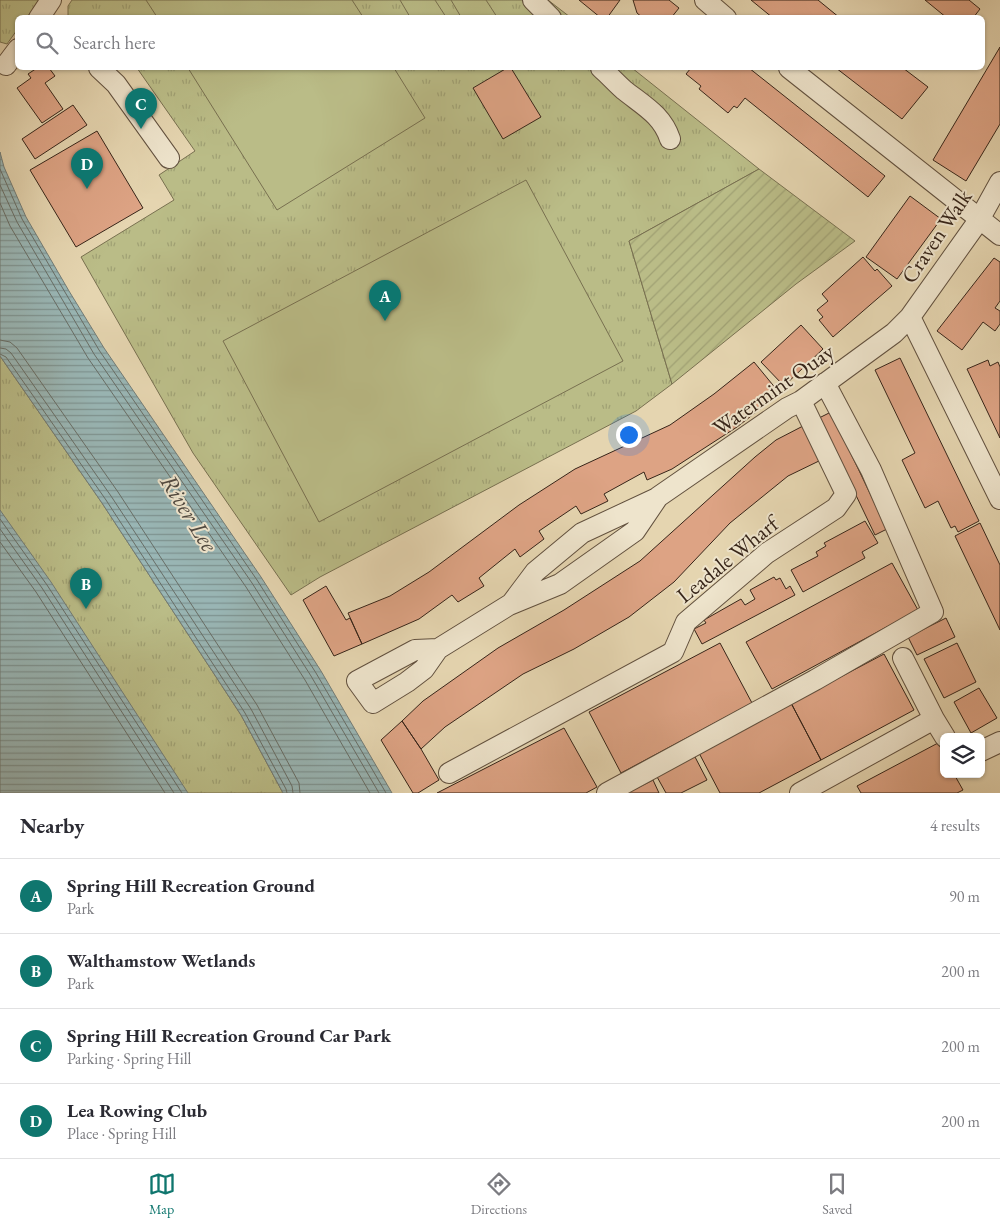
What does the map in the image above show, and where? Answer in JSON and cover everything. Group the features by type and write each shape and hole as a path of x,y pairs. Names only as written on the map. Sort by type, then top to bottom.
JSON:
{"street":[{"path":"533,0 548,15"},
{"path":"704,0 722,15"},
{"path":"6,65 15,53"},
{"path":"100,70 116,84 169,158"},
{"path":"603,70 666,126 670,139"},
{"path":"792,70 1000,235"},
{"name":"Craven Walk","path":"910,317 979,220 1000,182"},
{"path":"910,317 1000,499"},
{"name":"Watermint Quay","path":"509,606 535,572 582,533 658,497 787,408 801,401 894,333 910,317"},
{"path":"607,793 815,680 933,612 871,470 826,383"},
{"name":"Leadale Wharf","path":"449,773 673,652 686,622 766,553 836,508 846,494 801,401"},
{"name":"Watermint Quay","path":"438,649 509,606 560,584 635,531 658,497"},
{"path":"903,658 934,719 943,733"},
{"path":"800,793 934,719"}],"green space":[{"path":"0,0 41,0 29,15 15,15 15,33 7,44 0,42"},
{"path":"72,0 548,0 567,15 68,15 68,6"},
{"path":"146,0 352,0 362,15 156,15"},
{"path":"400,0 435,0 445,15 409,15"},
{"path":"451,0 486,0 496,15 460,15"},
{"path":"138,70 635,70 759,169 629,241 672,384 636,411 320,577 291,595 193,453 81,257 174,200 159,175 195,151"},
{"path":"189,70 395,70 425,118 277,210"},
{"path":"759,169 855,241 796,284 672,384 629,241"},
{"path":"526,180 623,361 319,522 223,341"},
{"path":"0,356 102,503 241,715 283,793 0,793"}],"water":[{"name":"River Lee","path":"0,152 4,167 26,217 69,291 104,348 261,577 321,671 392,793 283,793 241,715 102,503 0,356"},
{"path":"0,510 51,582 188,793 0,793"}],"building":[{"path":"579,0 620,0 609,15 597,15"},
{"path":"633,0 669,0 679,8 673,15 639,15"},
{"path":"751,0 818,0 836,15 769,15"},
{"path":"925,0 969,0 980,9 975,15 943,15"},
{"path":"1000,47 1000,124 966,181 933,160"},
{"path":"34,70 50,70 55,76 45,83 63,109 42,123 17,88 31,78 28,74"},
{"path":"504,70 512,70 541,117 503,139 473,88"},
{"path":"689,70 752,70 885,176 868,197 745,98 737,108 734,106 728,113 699,89 701,86 686,74"},
{"path":"839,70 906,70 928,87 902,119"},
{"path":"73,105 87,125 35,159 22,139"},
{"path":"97,131 143,208 76,247 30,170"},
{"path":"910,196 941,219 897,279 866,257"},
{"path":"863,257 892,286 833,337 819,320 823,317 817,310 828,301 822,294"},
{"path":"994,258 1000,262 1000,301 995,308 1000,311 1000,324 995,331 983,322 962,350 937,331"},
{"path":"801,325 823,349 784,386 761,362"},
{"path":"900,358 979,521 958,532 955,526 951,528 938,501 925,508 902,460 915,453 875,370"},
{"path":"988,360 990,366 998,362 1000,367 1000,438 967,369"},
{"path":"754,362 777,390 764,406 737,427 672,469 647,480 644,472 604,494 608,501 581,514 576,506 539,531 544,539 520,557 515,549 479,578 484,586 458,602 452,595 419,619 362,644 348,613 390,596 429,572 519,505 575,469 670,425 714,394"},
{"path":"831,412 887,529 875,535 819,418"},
{"path":"803,426 821,460 788,476 730,523 674,582 629,617 574,649 523,674 445,727 421,749 402,721 423,701 498,648 564,610 640,561 755,457 776,440"},
{"path":"865,521 878,543 862,552 865,558 803,592 791,570 818,556 816,552 826,546 824,543"},
{"path":"980,523 1000,565 1000,630 955,536"},
{"path":"892,563 918,610 772,689 746,642"},
{"path":"774,577 776,580 780,578 786,589 790,586 795,595 702,644 694,629 706,623 704,620 741,599 745,605 755,599 750,590"},
{"path":"326,586 346,620 350,618 362,644 334,656 303,600"},
{"path":"946,618 955,637 917,655 908,637"},
{"path":"720,643 752,703 621,773 589,712"},
{"path":"957,643 976,682 944,698 924,659"},
{"path":"884,654 914,710 821,760 791,703"},
{"path":"979,688 997,718 971,733 954,702"},
{"path":"791,703 821,760 759,793 720,793 699,753"},
{"path":"402,721 439,780 418,793 413,793 381,740"},
{"path":"564,728 597,787 586,793 437,793"},
{"path":"938,743 940,747 940,778 956,778 963,790 957,793 861,793 857,786"},
{"path":"694,755 707,780 681,793 666,793 656,775"},
{"path":"653,780 659,793 627,793"}],"place":[{"name":"Spring Hill Recreation Ground Car Park","path":"141,129"},
{"name":"Lea Rowing Club","path":"87,189"},
{"name":"Spring Hill Recreation Ground","path":"385,321"},
{"name":"Walthamstow Wetlands","path":"86,609"}]}
